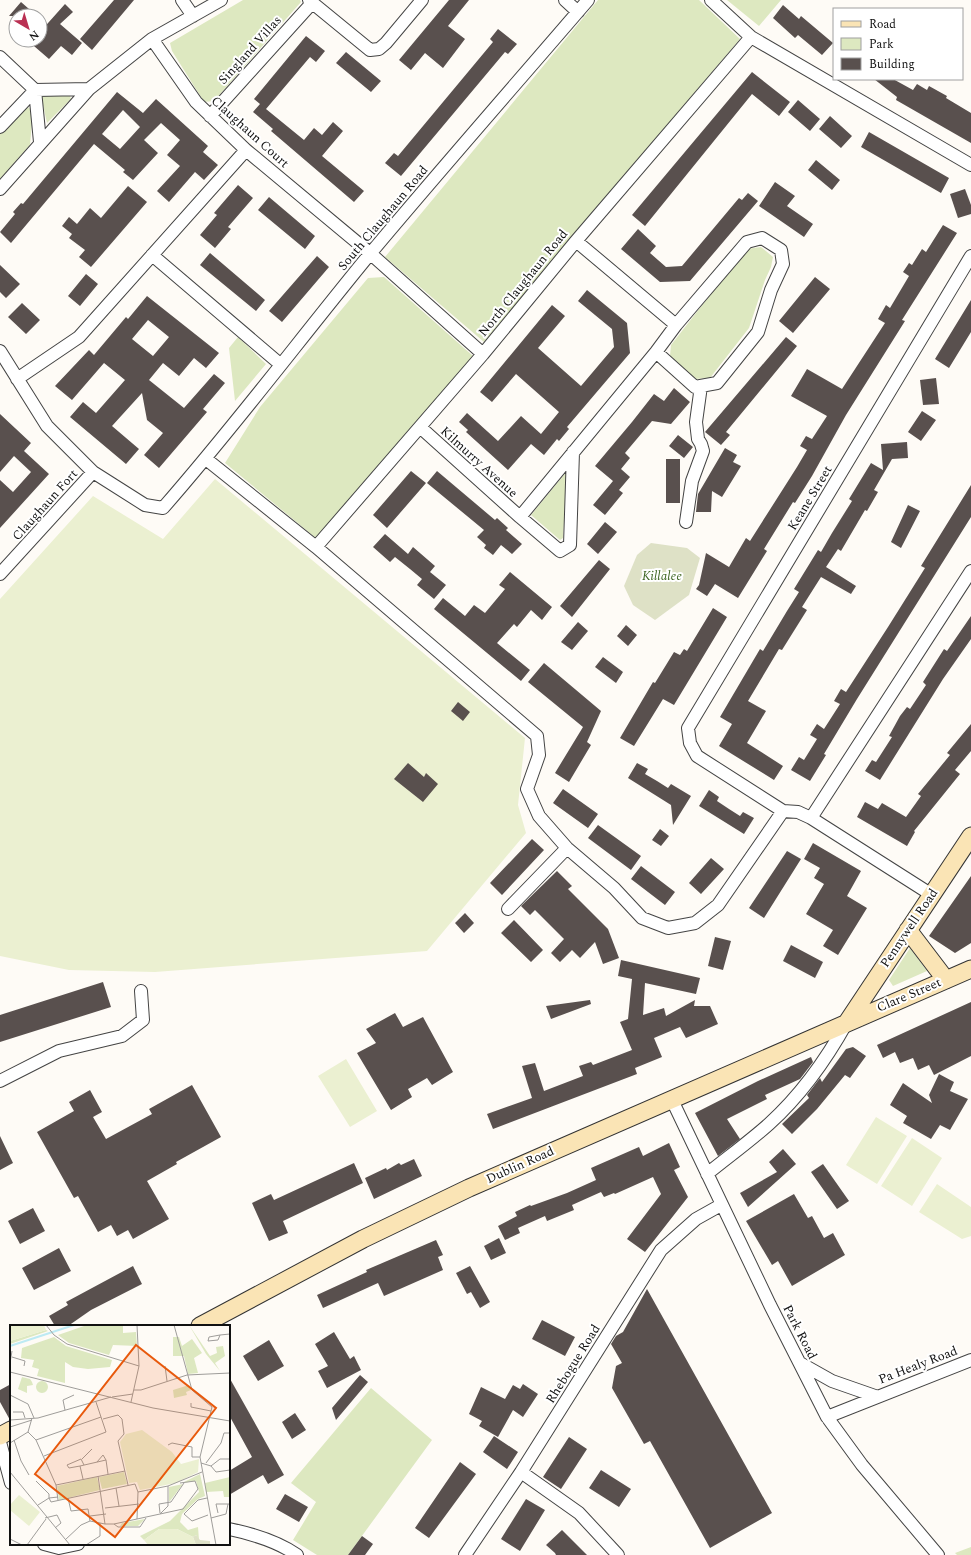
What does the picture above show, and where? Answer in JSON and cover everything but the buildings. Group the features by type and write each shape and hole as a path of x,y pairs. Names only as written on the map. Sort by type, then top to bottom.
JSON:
{"main road":[{"name":"Pennywell Road","path":"848,1021 971,836"},
{"path":"908,930 946,980"},
{"name":"Clare Street","path":"848,1021 971,969"},
{"name":"Dublin Road","path":"202,1325 363,1239 469,1188 672,1100 848,1021"},
{"path":"0,1436 10,1431"}],"street":[{"path":"182,0 193,16"},
{"path":"0,189 40,142 89,89 152,39 221,0"},
{"path":"310,1 370,50 379,49 386,43 422,0"},
{"path":"565,0 578,12"},
{"name":"South Claughaun Road","path":"206,459 280,364 371,254 588,0"},
{"path":"711,0 751,37 971,165"},
{"name":"Singland Villas","path":"210,116 310,1"},
{"name":"North Claughaun Road","path":"316,547 483,354 576,241 751,37"},
{"name":"Claughaun Court","path":"152,39 196,102 210,116 246,150 371,254 483,354"},
{"path":"0,58 35,90 40,142"},
{"path":"0,127 35,90 89,89"},
{"path":"17,379 79,337 246,150"},
{"name":"Kilmurry Avenue","path":"520,517 656,352 676,325 747,242 762,238 781,250 784,264 771,290 758,332 718,383 701,386"},
{"path":"576,241 676,325"},
{"path":"152,255 280,364"},
{"name":"Keane Street","path":"783,811 697,756 690,743 688,728 971,256"},
{"path":"0,351 47,426 93,472"},
{"path":"656,352 694,387 701,386 696,422 698,439 703,451 692,481 686,522"},
{"name":"Kilmurry Avenue","path":"420,427 560,551 570,545 573,452"},
{"path":"206,459 316,547 537,736 539,755 527,789 539,816 567,848 614,888 642,918 668,928 695,923 718,905 783,811 798,812 811,818 932,895"},
{"name":"Claughaun Fort","path":"0,574 93,472 145,505 163,508 206,459"},
{"path":"811,818 971,571"},
{"path":"508,909 567,848"},
{"path":"0,1081 59,1051 122,1036 143,1020 142,991"},
{"path":"707,1174 770,1123 802,1090 828,1056 848,1021"},
{"name":"Park Road","path":"672,1100 722,1205 827,1417 862,1465 938,1555"},
{"name":"Rhebogue Road","path":"465,1555 521,1472 661,1250 696,1219 722,1205"},
{"name":"Pa Healy Road","path":"827,1417 875,1396 971,1360"},
{"name":"Pa Healy Road","path":"800,1363 832,1381 875,1396"},
{"path":"0,1442 10,1479"},
{"path":"521,1472 579,1513 618,1555"},
{"path":"230,1529 256,1535 290,1550 297,1555"},
{"path":"48,1545 59,1548 73,1545"}],"green space":[{"path":"243,0 300,0 301,2 214,101 204,102 172,51 170,43"},
{"path":"598,0 699,0 740,39 484,342 385,257"},
{"path":"727,0 781,0 759,26"},
{"path":"41,96 70,96 71,99 47,123"},
{"path":"28,107 33,111 30,145 0,179 0,133"},
{"path":"761,247 773,257 771,267 765,280 749,328 710,378 696,379 670,356 671,345 746,249"},
{"path":"384,277 473,356 317,539 225,463 260,407 368,278"},
{"path":"238,337 266,364 235,401 229,348"},
{"path":"567,471 563,538 560,540 531,515"},
{"path":"215,479 525,738 518,805 526,833 427,951 155,972 69,970 0,956 0,599 93,496 163,539"},
{"name":"Killalee","path":"651,543 687,548 700,558 689,595 655,620 633,605 624,586 637,555"},
{"path":"910,948 927,971 893,986 889,980"},
{"path":"346,1059 377,1111 350,1127 318,1076"},
{"path":"876,1117 907,1136 877,1184 846,1165"},
{"path":"912,1138 942,1158 912,1206 881,1186"},
{"path":"937,1184 971,1207 971,1236 962,1239 919,1212"},
{"path":"371,1388 432,1440 348,1555 317,1555 293,1540 316,1502 291,1483"},
{"path":"971,1547 971,1555 957,1555 955,1553"}]}
